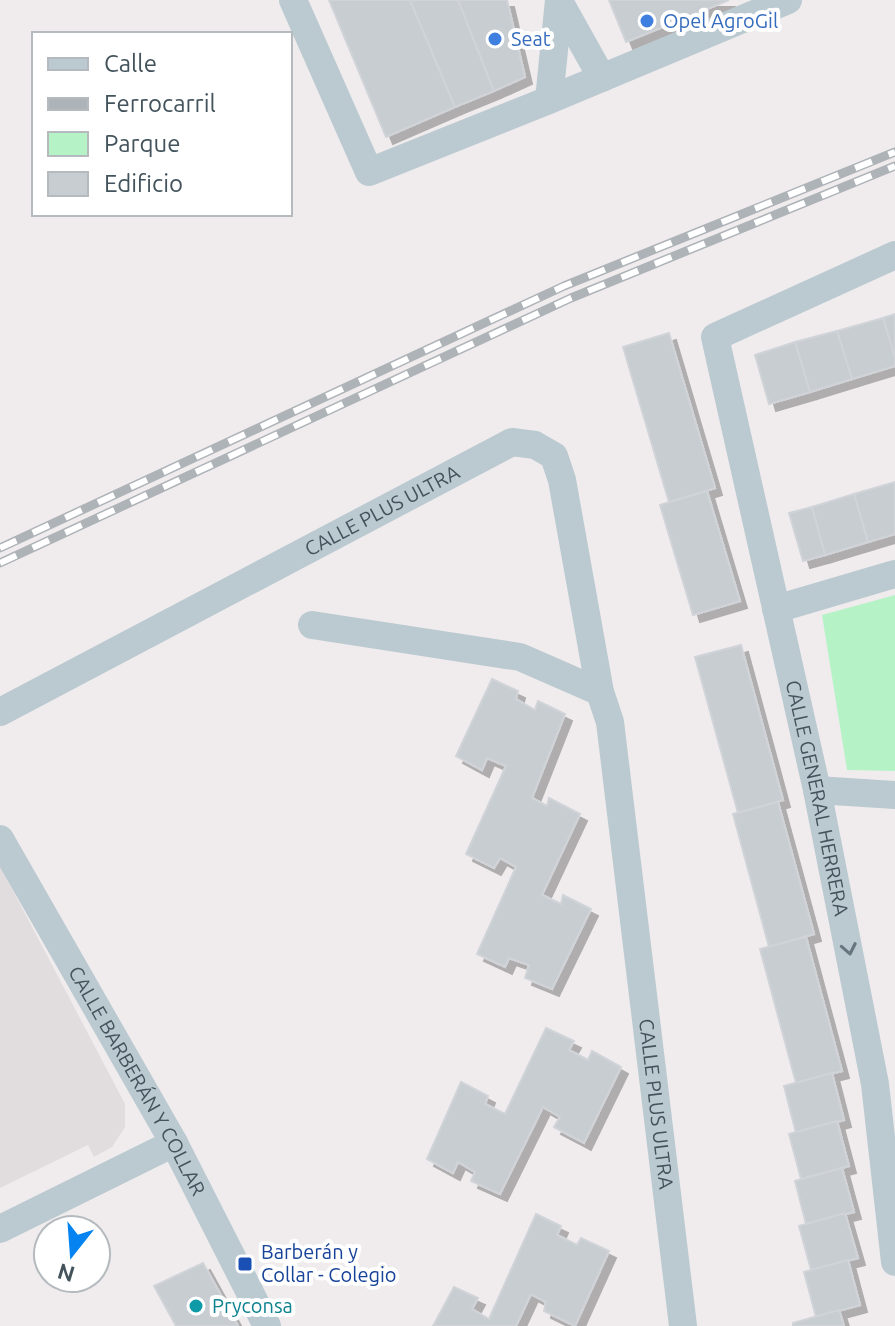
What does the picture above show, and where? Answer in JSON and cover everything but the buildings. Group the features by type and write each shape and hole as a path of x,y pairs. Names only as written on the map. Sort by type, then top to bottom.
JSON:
{"street":[{"path":"293,0 369,172 788,0"},
{"path":"549,100 560,2"},
{"path":"560,2 602,78"},
{"name":"CALLE GENERAL HERRERA","path":"895,255 715,337 817,790 875,1084 895,1262"},
{"name":"CALLE PLUS ULTRA","path":"0,712 512,442 535,445 554,456 562,480 600,692 610,722 683,1326"},
{"path":"776,609 895,574"},
{"path":"312,625 520,657 600,692"},
{"path":"817,790 895,795"},
{"name":"CALLE BARBERÁN Y COLLAR","path":"0,839 174,1143 267,1326"},
{"path":"0,1229 174,1143"}],"shaded area":[{"path":"0,866 125,1104 125,1127 112,1147 94,1157 88,1145 0,1188"}],"green space":[{"path":"895,595 895,771 847,770 822,615"}],"railway":[{"path":"0,548 564,286 895,152"},
{"path":"0,563 571,298 895,166"}],"place":[{"name":"Opel AgroGil","path":"647,21"},
{"name":"Seat","path":"495,39"},
{"name":"Barberán y Collar - Colegio","path":"245,1264"},
{"name":"Pryconsa","path":"196,1306"}]}
